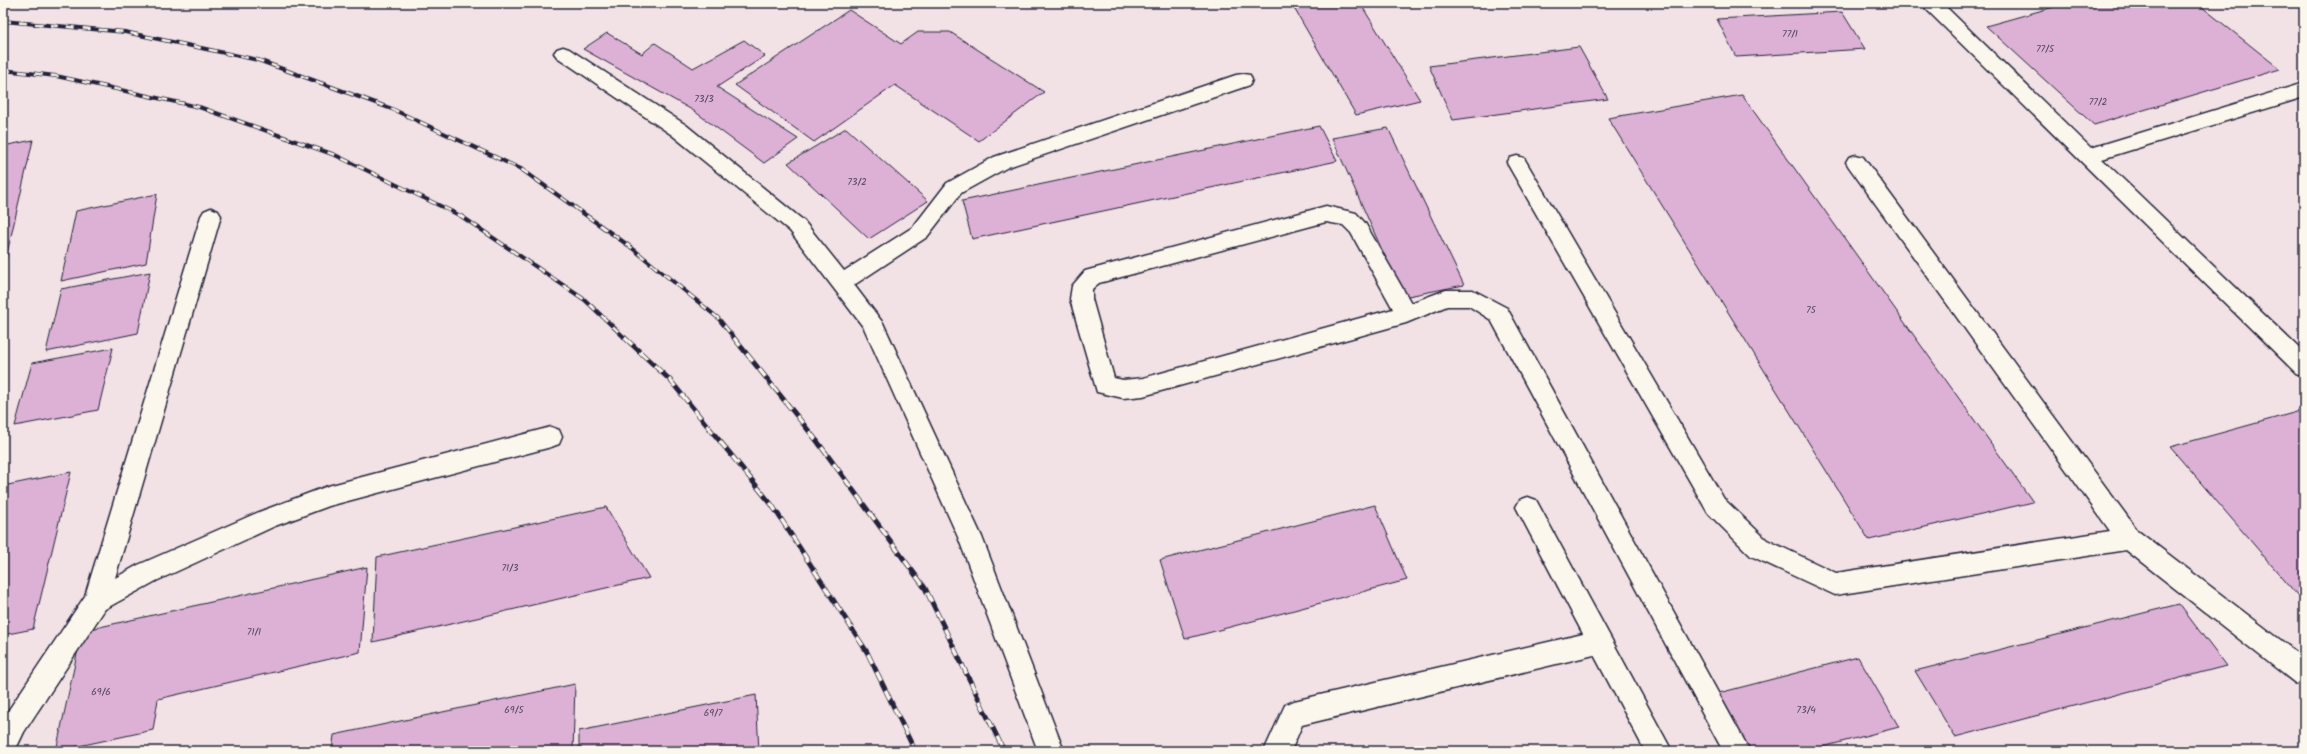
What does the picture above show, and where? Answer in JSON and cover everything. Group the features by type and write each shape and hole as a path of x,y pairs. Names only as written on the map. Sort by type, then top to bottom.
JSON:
{"lane":[{"path":"1933,3 1932,5 2304,367"},
{"path":"564,52 679,130 797,226 872,323 970,537 1051,751"},
{"path":"841,283 920,232 954,188 1001,162 1243,80"},
{"path":"2087,156 2304,90"},
{"path":"1856,162 2130,539 2304,674"},
{"path":"1517,163 1716,506 1759,548 1835,584 2130,539"},
{"path":"1406,314 1358,228 1349,218 1326,214 1092,277 1082,286 1081,299 1105,385 1123,389 1143,387 1406,314 1446,298 1473,298 1499,314 1737,751"},
{"path":"3,746 15,723 96,601 211,216"},
{"path":"96,601 147,572 268,519 328,496 551,437"},
{"path":"1528,507 1659,751"},
{"path":"1277,751 1294,714 1600,642"}],"building":[{"path":"925,3 953,3 926,6"},
{"path":"1291,3 1360,3 1420,100 1356,115"},
{"path":"2068,3 2197,3 2280,69 2094,125 1986,26"},
{"path":"849,10 901,44 918,32 950,32 1044,92 979,141 895,85 814,142 735,85"},
{"path":"1842,12 1865,49 1736,57 1717,19"},
{"path":"607,33 642,54 655,43 693,68 744,40 765,56 717,87 798,139 764,163 694,111 583,49"},
{"path":"1579,47 1608,99 1453,120 1429,66"},
{"path":"1742,95 2033,502 1869,540 1608,118"},
{"path":"1319,126 1337,161 972,239 962,201"},
{"path":"846,128 928,201 869,239 788,163"},
{"path":"1388,128 1464,285 1403,297 1332,138"},
{"path":"33,140 3,271 3,146"},
{"path":"157,194 146,263 61,281 76,211"},
{"path":"150,272 138,333 46,352 61,289"},
{"path":"113,348 98,410 15,426 32,363"},
{"path":"2304,410 2304,603 2170,447"},
{"path":"71,472 33,629 3,635 3,486"},
{"path":"1375,505 1407,580 1185,639 1160,560"},
{"path":"606,507 649,578 373,642 377,557"},
{"path":"367,567 360,652 158,699 153,730 56,751 82,631"},
{"path":"2179,604 2226,666 1955,737 1915,671"},
{"path":"1858,657 1899,727 1807,751 1745,751 1715,694"},
{"path":"575,684 573,751 332,751 334,735"},
{"path":"756,695 759,751 579,751 579,731"}],"railway":[{"path":"3,21 125,32 258,60 392,109 521,169 632,248 718,318 735,339"},
{"path":"3,70 56,76 199,107 335,155 461,216 585,300 626,339"},
{"path":"625,338 670,380 772,505 867,652 915,751"},
{"path":"734,338 817,441 925,588 1004,751"}]}
